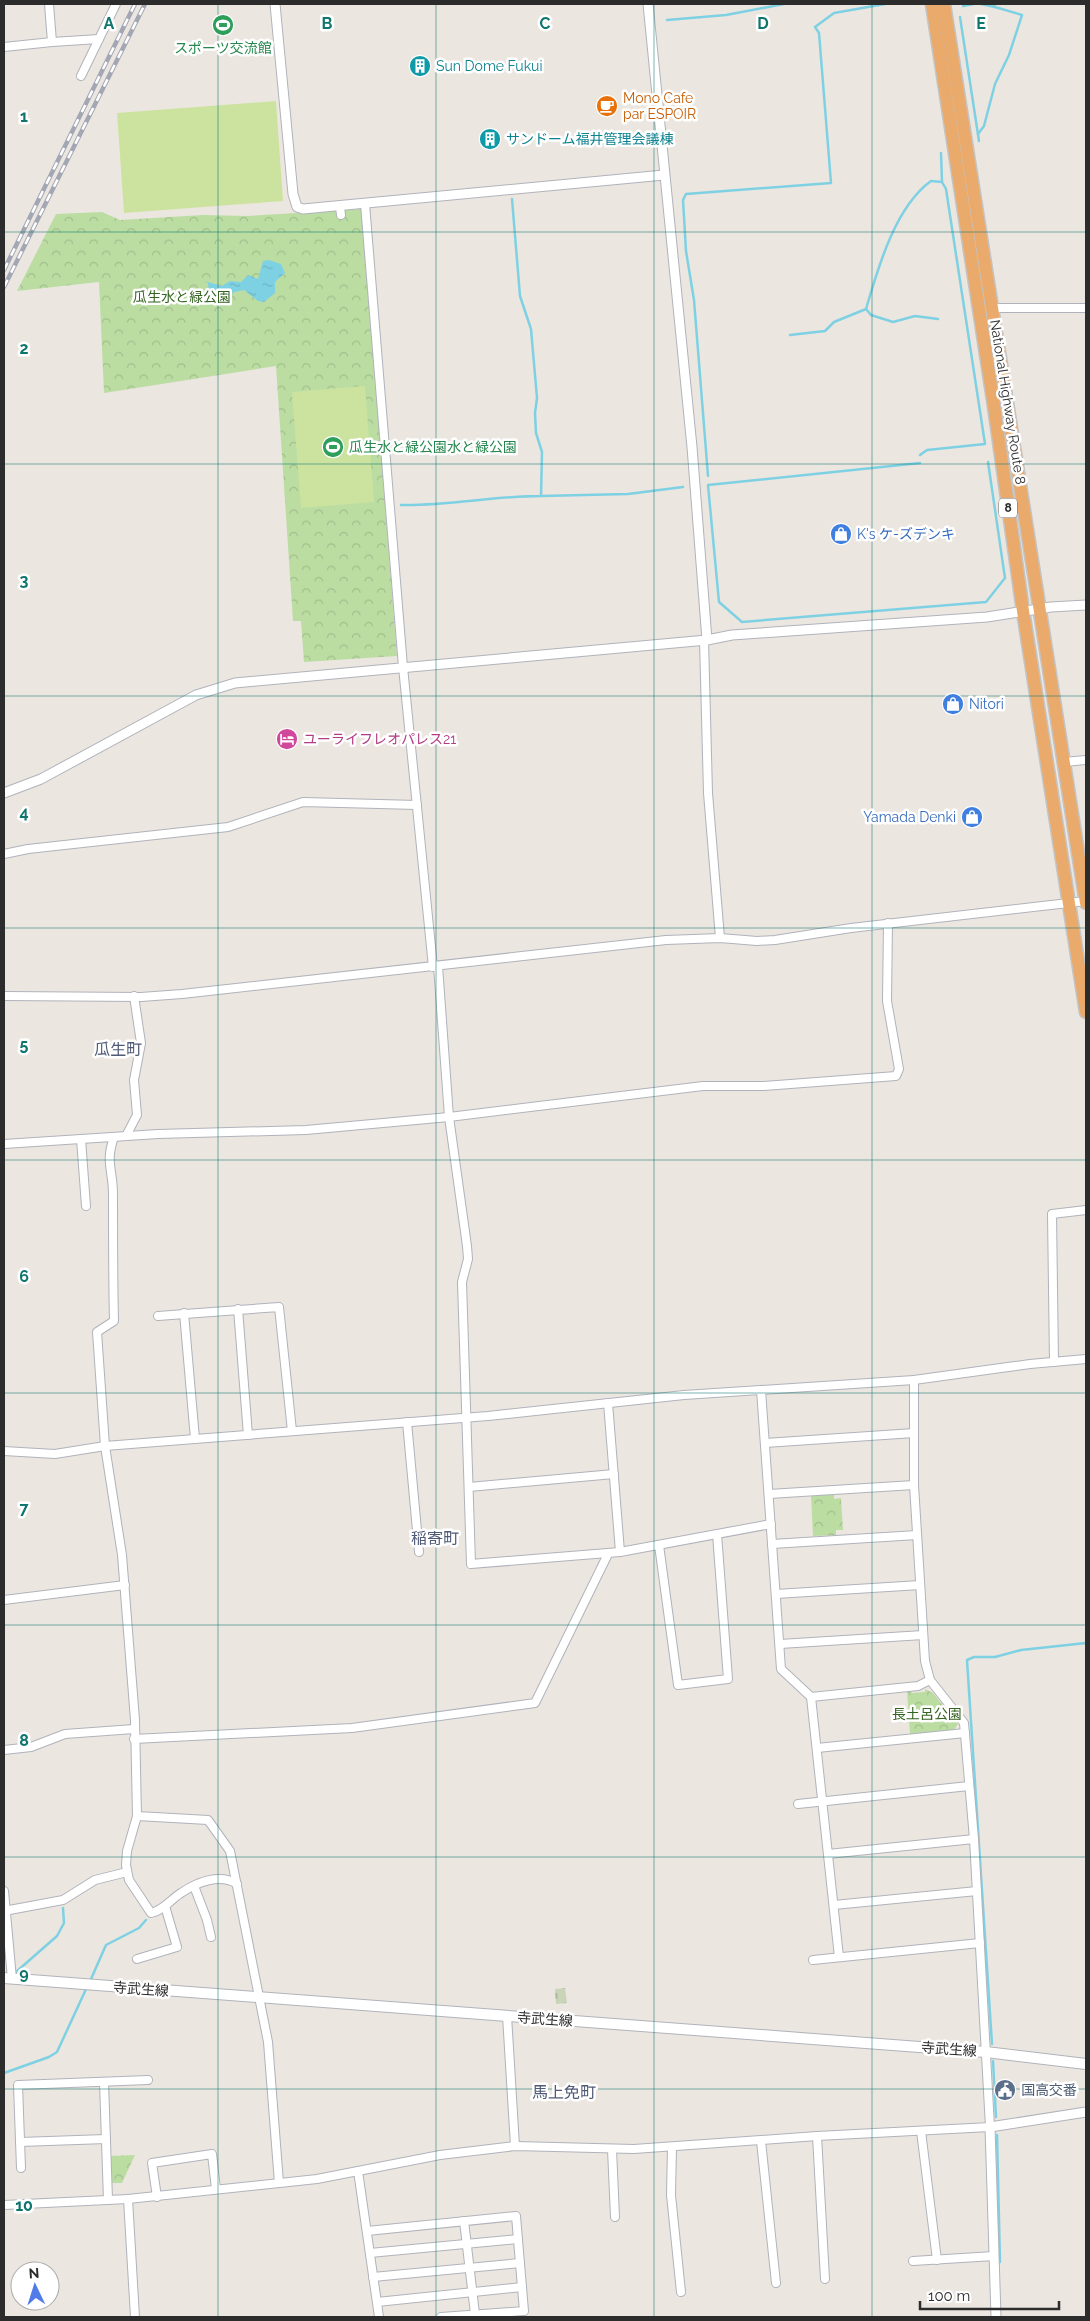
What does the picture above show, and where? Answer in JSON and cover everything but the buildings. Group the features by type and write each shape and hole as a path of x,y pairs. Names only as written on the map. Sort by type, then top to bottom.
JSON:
{"highway":[{"name":"National Highway Route 8","path":"932,4 994,406 1023,611 1086,1012"},
{"name":"National Highway Route 8","path":"944,4 1086,902"}],"main road":[{"name":"寺武生線","path":"8,1979 986,2052 1086,2064"}],"street":[{"path":"49,4 52,42"},
{"path":"81,76 116,4"},
{"path":"275,4 294,202 298,207 309,210 340,211 365,204 664,175"},
{"path":"648,4 690,427 705,640 708,793 720,938"},
{"path":"4,46 99,39"},
{"path":"365,204 403,667 449,1117 468,1258 462,1282 471,1564 608,1554 771,1524"},
{"path":"991,308 1086,308"},
{"path":"4,794 41,780 180,703 214,689 258,679 705,640 818,628 987,617 1023,611 1086,605"},
{"path":"1064,762 1086,760"},
{"path":"4,854 28,848 228,828 303,802 417,805"},
{"path":"4,996 182,994 666,940 720,938 757,941 775,940 888,923 1069,902 1086,902"},
{"path":"4,1144 158,1134 306,1130 449,1117 703,1086 764,1086 896,1076 899,1069 887,1001 888,923"},
{"path":"126,1136 137,1115 134,1080 141,1043 134,996"},
{"path":"114,1137 109,1153 113,1191 114,1321 97,1332 105,1446 125,1585 134,1729 137,1816 126,1859 127,1872 133,1888 151,1913 159,1911 181,1893 194,1886 218,1878 229,1879 237,1884"},
{"path":"81,1139 86,1206"},
{"path":"1054,1362 1052,1214 1086,1210"},
{"path":"158,1316 279,1306 292,1431"},
{"path":"238,1309 248,1435"},
{"path":"184,1314 195,1439"},
{"path":"4,1451 55,1454 105,1446 467,1418 608,1403 761,1390 914,1380 1086,1359"},
{"path":"914,1380 914,1485 925,1661 930,1680 964,1723 970,1786 990,2127 996,2317"},
{"path":"761,1390 781,1669 812,1696 839,1958"},
{"path":"608,1403 620,1552"},
{"path":"407,1422 419,1552"},
{"path":"765,1443 914,1433"},
{"path":"469,1487 614,1474"},
{"path":"769,1494 914,1485"},
{"path":"659,1545 678,1685 728,1678 717,1534"},
{"path":"772,1544 917,1535"},
{"path":"134,1739 352,1728 535,1703 608,1554"},
{"path":"4,1600 125,1585"},
{"path":"776,1594 920,1585"},
{"path":"780,1644 923,1635"},
{"path":"812,1696 918,1686 930,1680"},
{"path":"4,1750 32,1747 64,1734 134,1729"},
{"path":"817,1748 965,1733"},
{"path":"798,1804 970,1786"},
{"path":"137,1816 208,1820 230,1851 268,2042 279,2183"},
{"path":"828,1854 974,1838"},
{"path":"5,1910 63,1900 95,1880 127,1872"},
{"path":"194,1886 207,1920 211,1937"},
{"path":"4,1891 8,1979"},
{"path":"834,1905 977,1891"},
{"path":"137,1959 177,1947 165,1906"},
{"path":"813,1960 980,1943"},
{"path":"507,2016 515,2146"},
{"path":"20,2168 18,2085 148,2080"},
{"path":"104,2082 108,2200"},
{"path":"4,2205 128,2200 317,2179 440,2155 515,2146 612,2149 672,2147 817,2136 990,2127 1086,2112"},
{"path":"921,2131 938,2260"},
{"path":"817,2136 825,2279"},
{"path":"20,2142 106,2139"},
{"path":"761,2141 776,2283"},
{"path":"672,2147 671,2195 680,2292"},
{"path":"612,2149 615,2217"},
{"path":"156,2196 152,2162 212,2154 216,2189"},
{"path":"358,2171 379,2317"},
{"path":"128,2200 135,2317"},
{"path":"367,2231 516,2216 524,2311 441,2317"},
{"path":"464,2221 475,2314"},
{"path":"370,2253 518,2239"},
{"path":"912,2261 994,2256"},
{"path":"374,2278 520,2263"},
{"path":"377,2302 522,2287"}],"green space":[{"path":"276,101 283,201 124,213 117,113"},
{"name":"瓜生水と緑公園","path":"362,209 397,656 304,662 301,621 293,621 276,366 104,393 99,282 17,291 56,214 102,212 120,220 203,215 247,216"},
{"name":"瓜生水と緑公園水と緑公園","path":"365,386 374,502 301,508 292,392"},
{"path":"834,1494 834,1499 841,1498 843,1530 836,1530 836,1535 813,1536 811,1495"},
{"name":"長土呂公園","path":"925,1689 933,1693 958,1724 954,1730 910,1734 907,1691 911,1690 912,1693 925,1692"},
{"path":"565,1988 567,2003 556,2004 555,1989"},
{"path":"135,2155 122,2183 112,2183 111,2156"}],"water":[{"path":"269,260 281,264 285,273 275,282 275,293 264,302 258,301 244,290 234,292 226,301 219,304 210,300 208,283 204,281 222,286 230,281 241,282 248,275 258,279 263,261"}],"waterway":[{"path":"667,20 726,15 784,4"},
{"path":"708,476 694,300 686,251 683,200 686,194 831,183 819,33 815,27 834,13 885,4"},
{"path":"963,6 974,4"},
{"path":"981,4 995,7 994,4"},
{"path":"978,134 984,126 995,84 1009,55 1022,15 995,7"},
{"path":"960,17 979,141"},
{"path":"920,455 927,450 985,444 946,189 942,182 941,153"},
{"path":"790,335 825,331 834,322 866,309 882,257 907,206 918,192 931,181 942,182"},
{"path":"401,505 541,496 542,452 536,433 535,413 537,398 531,329 520,296 512,199"},
{"path":"866,309 871,315 893,322 915,316 938,319"},
{"path":"920,463 708,485 719,602 742,622 986,602 1005,578 988,462"},
{"path":"541,496 628,494 683,487"},
{"path":"992,2044 967,1660 974,1657 995,1657 1021,1650 1086,1643"},
{"path":"16,1972 57,1936 64,1923 63,1908"},
{"path":"91,1979 106,1945 139,1928 146,1920"},
{"path":"4,2073 49,2057 57,2052 87,1987"},
{"path":"993,2061 996,2117"},
{"path":"997,2135 1000,2262"}],"railway":[{"path":"4,270 135,4"},
{"path":"4,287 145,4"}],"place":[{"name":"スポーツ交流館","path":"223,25"},
{"name":"Sun Dome Fukui","path":"420,66"},
{"name":"Mono Cafe par ESPOIR","path":"607,106"},
{"name":"サンドーム福井管理会議棟","path":"490,139"},
{"name":"瓜生水と緑公園水と緑公園","path":"333,447"},
{"name":"K's ケ-ズデンキ","path":"841,534"},
{"name":"Nitori","path":"953,704"},
{"name":"ユーライフレオパレス21","path":"287,739"},
{"name":"Yamada Denki","path":"972,817"},
{"name":"国高交番","path":"1005,2090"}],"district":[{"name":"瓜生町","path":"118,1049"},
{"name":"稲寄町","path":"435,1538"},
{"name":"馬上免町","path":"564,2092"}]}
